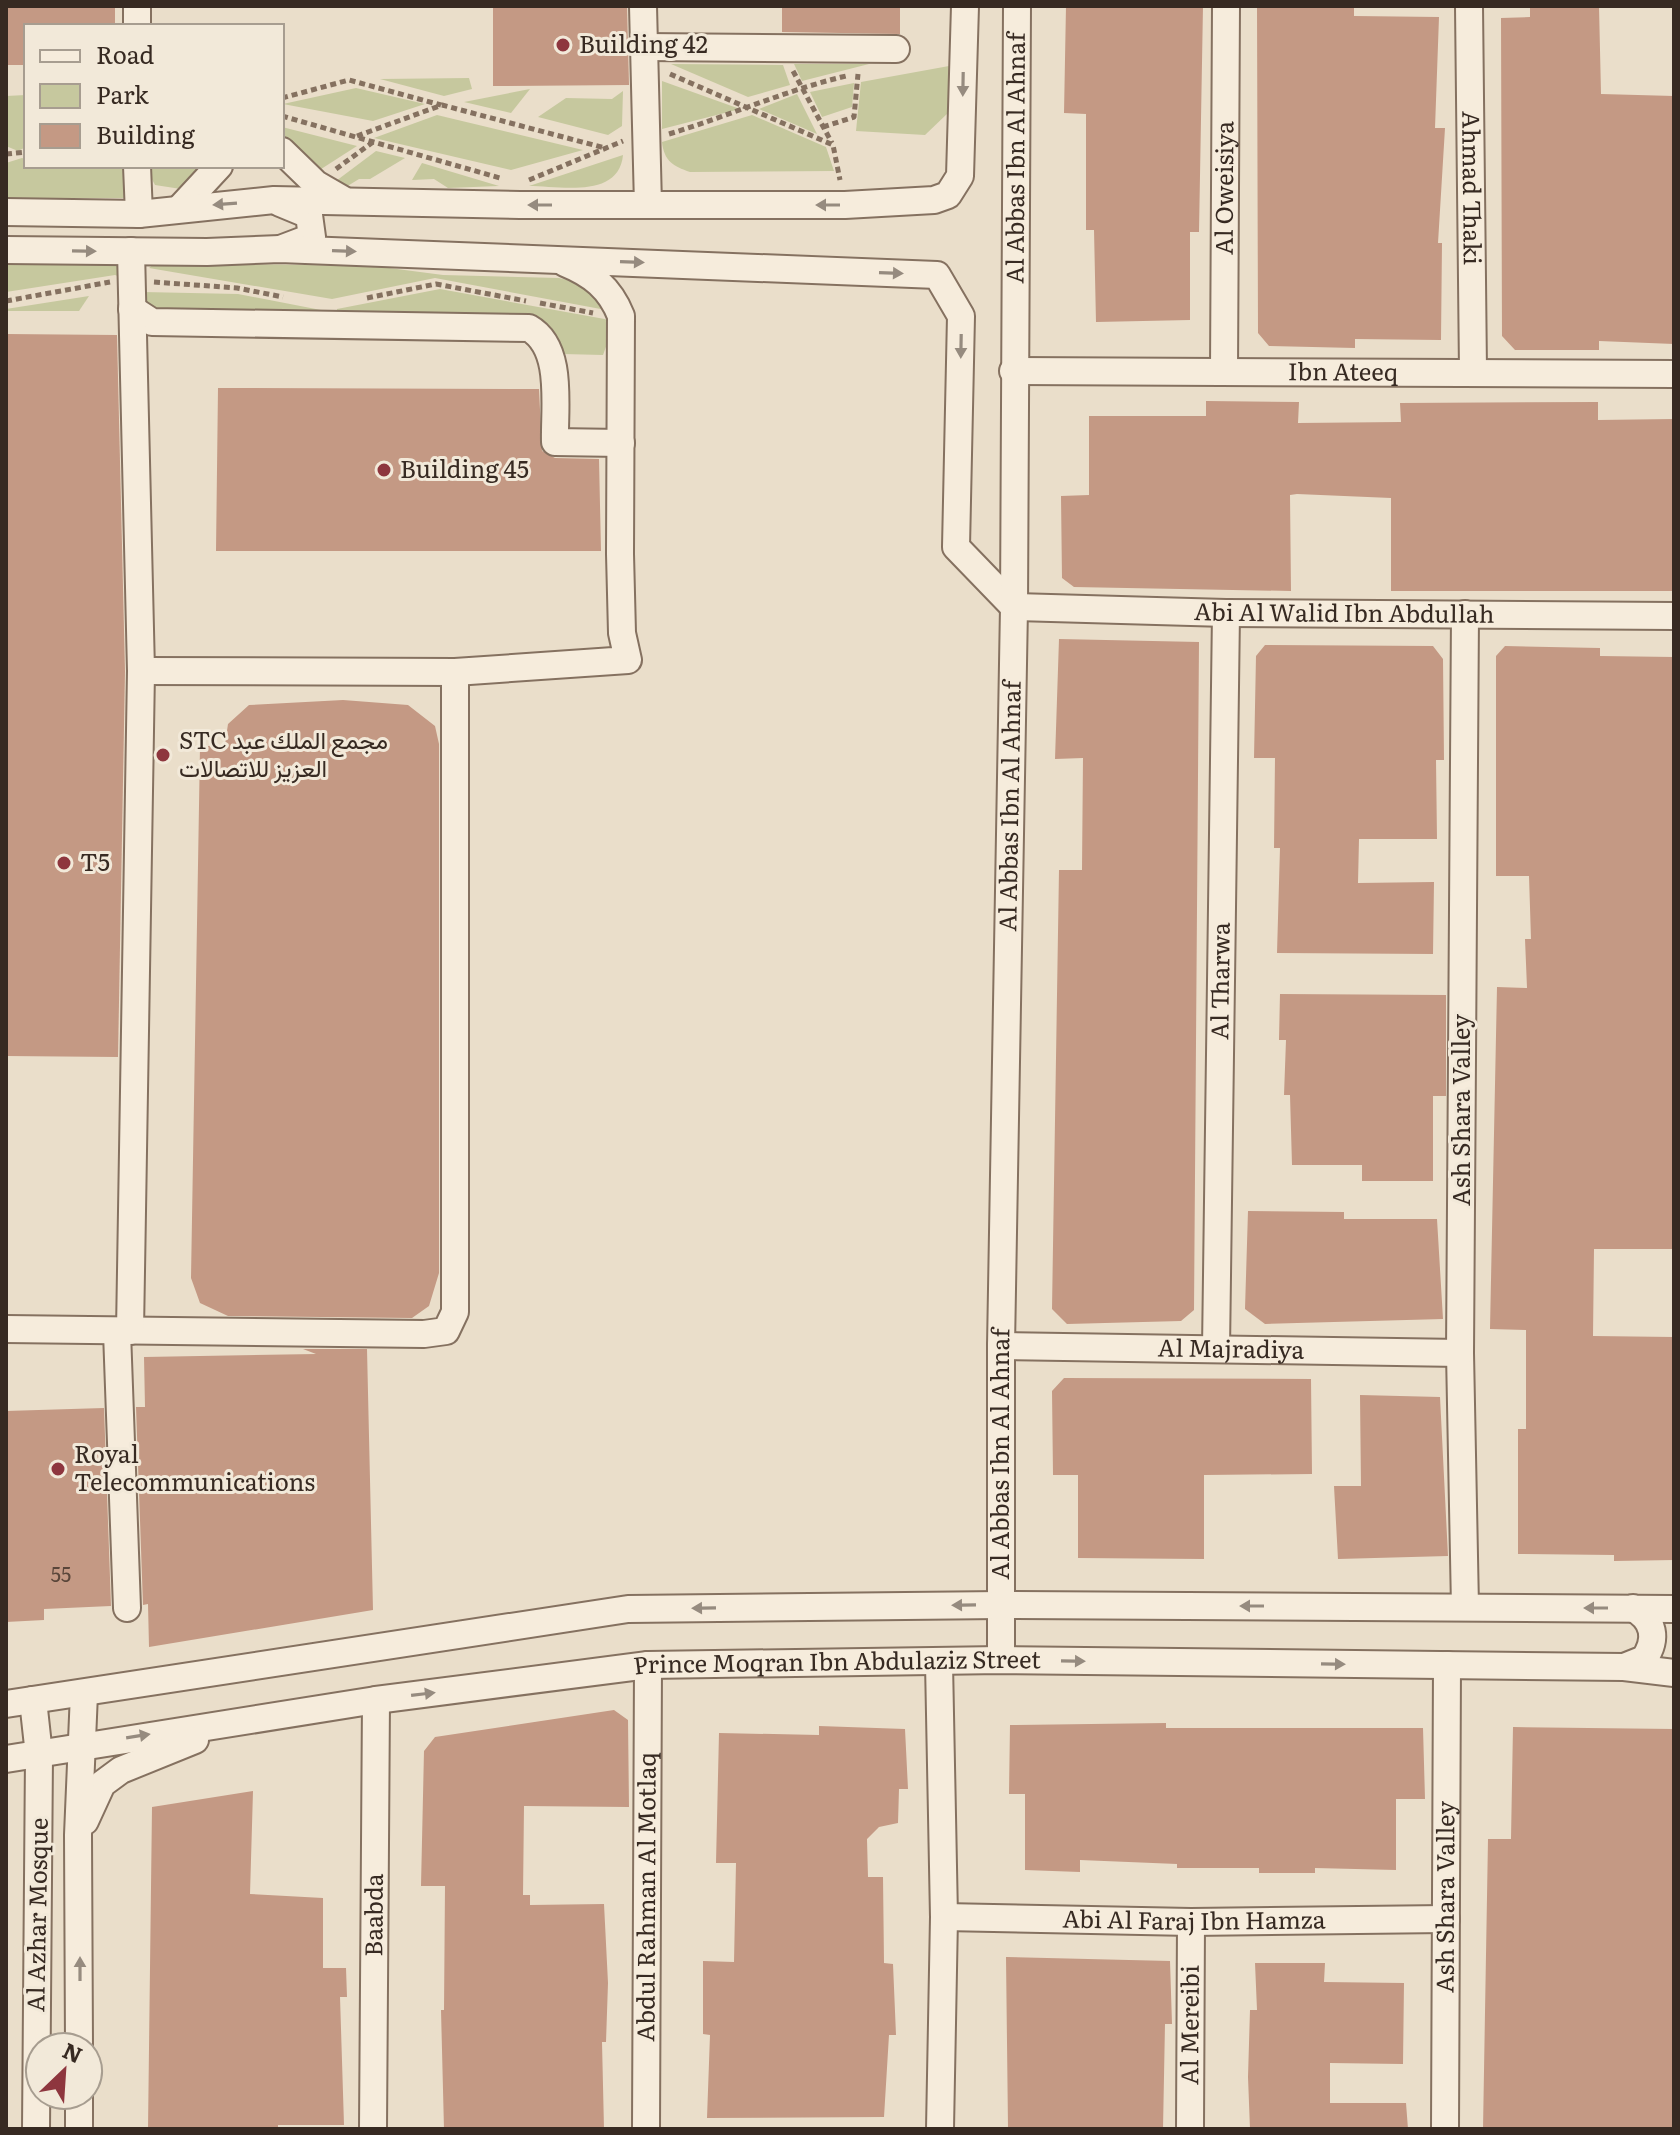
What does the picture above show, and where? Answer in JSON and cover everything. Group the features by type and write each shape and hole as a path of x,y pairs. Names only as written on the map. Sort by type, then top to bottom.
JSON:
{"street":[{"path":"643,6 648,205"},
{"path":"6,212 139,214 181,207 274,200 845,205 934,200 948,195 960,176 965,6"},
{"name":"Al Abbas Ibn Al Ahnaf","path":"1001,1660 1001,1346 1014,607 1017,6"},
{"name":"Al Oweisiya","path":"1224,370 1226,6"},
{"name":"Ahmad Thaki","path":"1469,6 1473,371"},
{"path":"644,55 781,49 891,49"},
{"path":"284,153 316,184 345,200"},
{"path":"137,168 139,214"},
{"path":"181,207 217,168"},
{"path":"274,200 309,215 312,237 280,249"},
{"path":"6,250 280,249 937,275 961,316 956,547 1014,607"},
{"path":"127,1608 123,1332 141,671 131,251"},
{"path":"141,671 455,672 628,660 622,633 621,319 614,298 601,285 585,272 555,259"},
{"path":"131,292 152,322 529,328 542,335 553,361 555,442 621,443"},
{"name":"Ibn Ateeq","path":"1013,371 1674,374"},
{"name":"Abi Al Walid Ibn Abdullah","path":"1014,607 1226,613 1674,616"},
{"name":"Al Tharwa","path":"1216,1349 1226,613"},
{"name":"Ash Shara Valley","path":"1465,614 1460,1353 1465,1607"},
{"path":"6,1329 424,1334 446,1331 455,1312 455,672"},
{"name":"Al Majradiya","path":"1001,1346 1460,1353"},
{"path":"6,1704 628,1609 1001,1605 1674,1609"},
{"path":"1624,1667 1644,1659 1653,1640 1649,1620 1633,1608"},
{"name":"Prince Moqran Ibn Abdulaziz Street","path":"6,1759 376,1700 648,1665 1001,1660 1624,1667 1674,1673"},
{"path":"939,1663 944,1917 940,2129"},
{"name":"Abdul Rahman Al Motlaq","path":"646,2129 648,1665"},
{"name":"Ash Shara Valley","path":"1445,2129 1447,1665"},
{"name":"Al Azhar Mosque","path":"79,2031 81,1908 78,1835 84,1693"},
{"name":"Al Azhar Mosque","path":"33,1700 39,1755 36,2129"},
{"name":"Baabda","path":"373,2129 376,1700"},
{"path":"78,1835 102,1784 121,1770 161,1751 183,1746 226,1723"},
{"path":"38,1909 81,1908"},
{"name":"Abi Al Faraj Ibn Hamza","path":"944,1917 1191,1922 1446,1919"},
{"name":"Al Mereibi","path":"1190,2129 1191,1922"}],"path":[{"path":"781,49 833,145 845,205"},
{"path":"519,184 605,148 750,109 801,87 887,66 891,49"},
{"path":"644,55 750,109 833,145"},
{"path":"823,127 854,117 858,73"},
{"path":"284,97 349,80 605,148"},
{"path":"356,137 442,105"},
{"path":"284,118 504,179"},
{"path":"316,184 374,142"},
{"path":"6,155 24,154"},
{"path":"6,301 116,281 131,292 237,288 299,300"},
{"path":"360,300 436,284 621,319"}],"green space":[{"path":"671,64 783,65 790,85 748,97"},
{"path":"794,64 869,64 802,81"},
{"path":"949,66 949,112 925,135 856,131 861,82"},
{"path":"469,78 472,89 444,96 380,79"},
{"path":"662,81 740,109 662,129"},
{"path":"854,83 852,107 822,117 810,92"},
{"path":"356,88 425,104 373,121 284,104"},
{"path":"530,89 511,113 464,102"},
{"path":"623,91 622,126 608,135 538,117 566,98 612,99"},
{"path":"797,94 817,134 759,109"},
{"path":"24,95 24,148 18,151 6,146 6,96"},
{"path":"437,115 583,150 511,170 374,138"},
{"path":"752,115 826,147 834,171 690,172 674,165 665,154 662,142"},
{"path":"284,128 357,146 318,171 284,146"},
{"path":"376,151 405,158 370,179 359,179 346,187 332,184"},
{"path":"623,155 619,169 600,184 571,188 529,186"},
{"path":"22,158 24,168 128,169 126,198 6,198 6,163"},
{"path":"422,163 499,186 448,188 434,179 412,180"},
{"path":"146,168 207,168 181,189 155,185"},
{"path":"155,263 374,266 443,275 559,278 586,289 606,310 435,278 332,299 149,268"},
{"path":"6,264 122,264 123,278 115,275 6,292"},
{"path":"440,289 610,320 611,333 603,355 563,354 550,327 538,322 337,315 337,309"},
{"path":"143,292 238,294 326,311 324,317 145,309"},
{"path":"89,296 79,311 6,311 6,309"}],"building":[{"path":"6,6 115,6 115,24 24,24 24,65 6,65"},
{"name":"Building 42","path":"493,6 627,6 629,85 493,86"},
{"path":"782,6 900,6 900,34 782,32"},
{"path":"1066,6 1203,6 1199,232 1190,232 1190,320 1096,322 1094,230 1086,230 1086,114 1064,113"},
{"path":"1257,6 1354,6 1354,16 1439,17 1435,128 1445,128 1438,243 1442,243 1441,340 1355,339 1355,348 1269,346 1258,333"},
{"path":"1530,6 1599,6 1601,94 1674,96 1674,344 1599,341 1599,350 1515,350 1502,336 1501,18 1530,17"},
{"name":"T5","path":"6,334 117,335 125,671 118,1057 6,1056"},
{"name":"Building 45","path":"218,388 539,389 542,451 555,458 599,459 601,551 216,551"},
{"path":"1206,401 1299,402 1298,423 1401,422 1400,403 1598,402 1598,420 1674,419 1674,591 1391,591 1391,498 1297,494 1290,495 1291,591 1074,587 1062,578 1061,496 1089,495 1089,416 1206,416"},
{"path":"1059,639 1199,642 1194,1310 1181,1321 1067,1324 1052,1309 1059,870 1082,870 1083,758 1055,759"},
{"path":"1265,645 1433,646 1443,659 1444,760 1436,760 1437,839 1359,839 1358,883 1434,882 1433,954 1277,953 1280,848 1274,848 1275,758 1254,758 1256,656"},
{"path":"1505,646 1600,648 1600,656 1674,657 1674,1249 1594,1249 1593,1336 1674,1337 1674,1560 1614,1561 1614,1555 1518,1554 1518,1429 1526,1429 1526,1330 1490,1329 1497,987 1527,988 1525,939 1531,939 1529,876 1496,876 1496,656"},
{"path":"343,700 408,705 435,726 439,744 439,1273 429,1306 412,1318 228,1316 200,1303 191,1278 200,747 225,744 228,724 249,705"},
{"path":"1280,994 1446,995 1446,1096 1433,1096 1433,1181 1362,1181 1362,1165 1292,1165 1290,1095 1284,1095 1286,1040 1279,1040"},
{"path":"1248,1211 1344,1212 1344,1219 1437,1219 1443,1319 1265,1324 1245,1309"},
{"path":"303,1349 367,1349 373,1610 149,1647 148,1604 143,1605 136,1407 145,1407 144,1357 316,1354"},
{"path":"1064,1378 1311,1379 1312,1474 1204,1475 1204,1559 1078,1558 1078,1475 1053,1475 1052,1391"},
{"path":"1360,1395 1440,1397 1448,1556 1338,1559 1334,1486 1361,1486"},
{"path":"104,1408 111,1606 44,1609 44,1620 6,1622 6,1411"},
{"path":"614,1710 628,1720 629,1807 524,1806 523,1895 530,1895 530,1905 604,1904 608,1983 606,2042 602,2042 604,2129 444,2129 441,2010 444,2010 445,1886 421,1886 424,1751 435,1737"},
{"path":"1166,1723 1166,1728 1423,1728 1425,1799 1396,1799 1396,1870 1315,1868 1315,1873 1259,1873 1259,1868 1177,1868 1177,1864 1080,1860 1080,1872 1025,1870 1025,1794 1009,1794 1010,1725"},
{"path":"819,1726 905,1729 908,1789 899,1789 898,1823 879,1827 867,1839 868,1877 883,1877 884,1963 893,1964 896,2035 889,2035 884,2117 707,2118 710,2035 703,2034 703,1961 734,1962 736,1863 716,1863 719,1733 819,1735"},
{"path":"1513,1727 1674,1729 1674,2129 1483,2129 1488,1839 1511,1839"},
{"path":"253,1791 250,1894 323,1898 323,1968 346,1968 347,1997 340,1997 344,2125 278,2125 278,2129 148,2129 152,1807"},
{"path":"1006,1957 1170,1961 1172,2024 1165,2024 1163,2129 1008,2127"},
{"path":"1255,1963 1325,1963 1324,1982 1404,1983 1403,2064 1330,2063 1330,2103 1406,2103 1408,2129 1250,2129 1250,2010 1257,2010"}],"place":[{"name":"Building 42","path":"563,45"},
{"name":"Building 45","path":"384,470"},
{"name":"STC مجمع الملك عبد العزيز للاتصالات","path":"163,755"},
{"name":"T5","path":"64,863"},
{"name":"Royal Telecommunications","path":"58,1469"}]}
